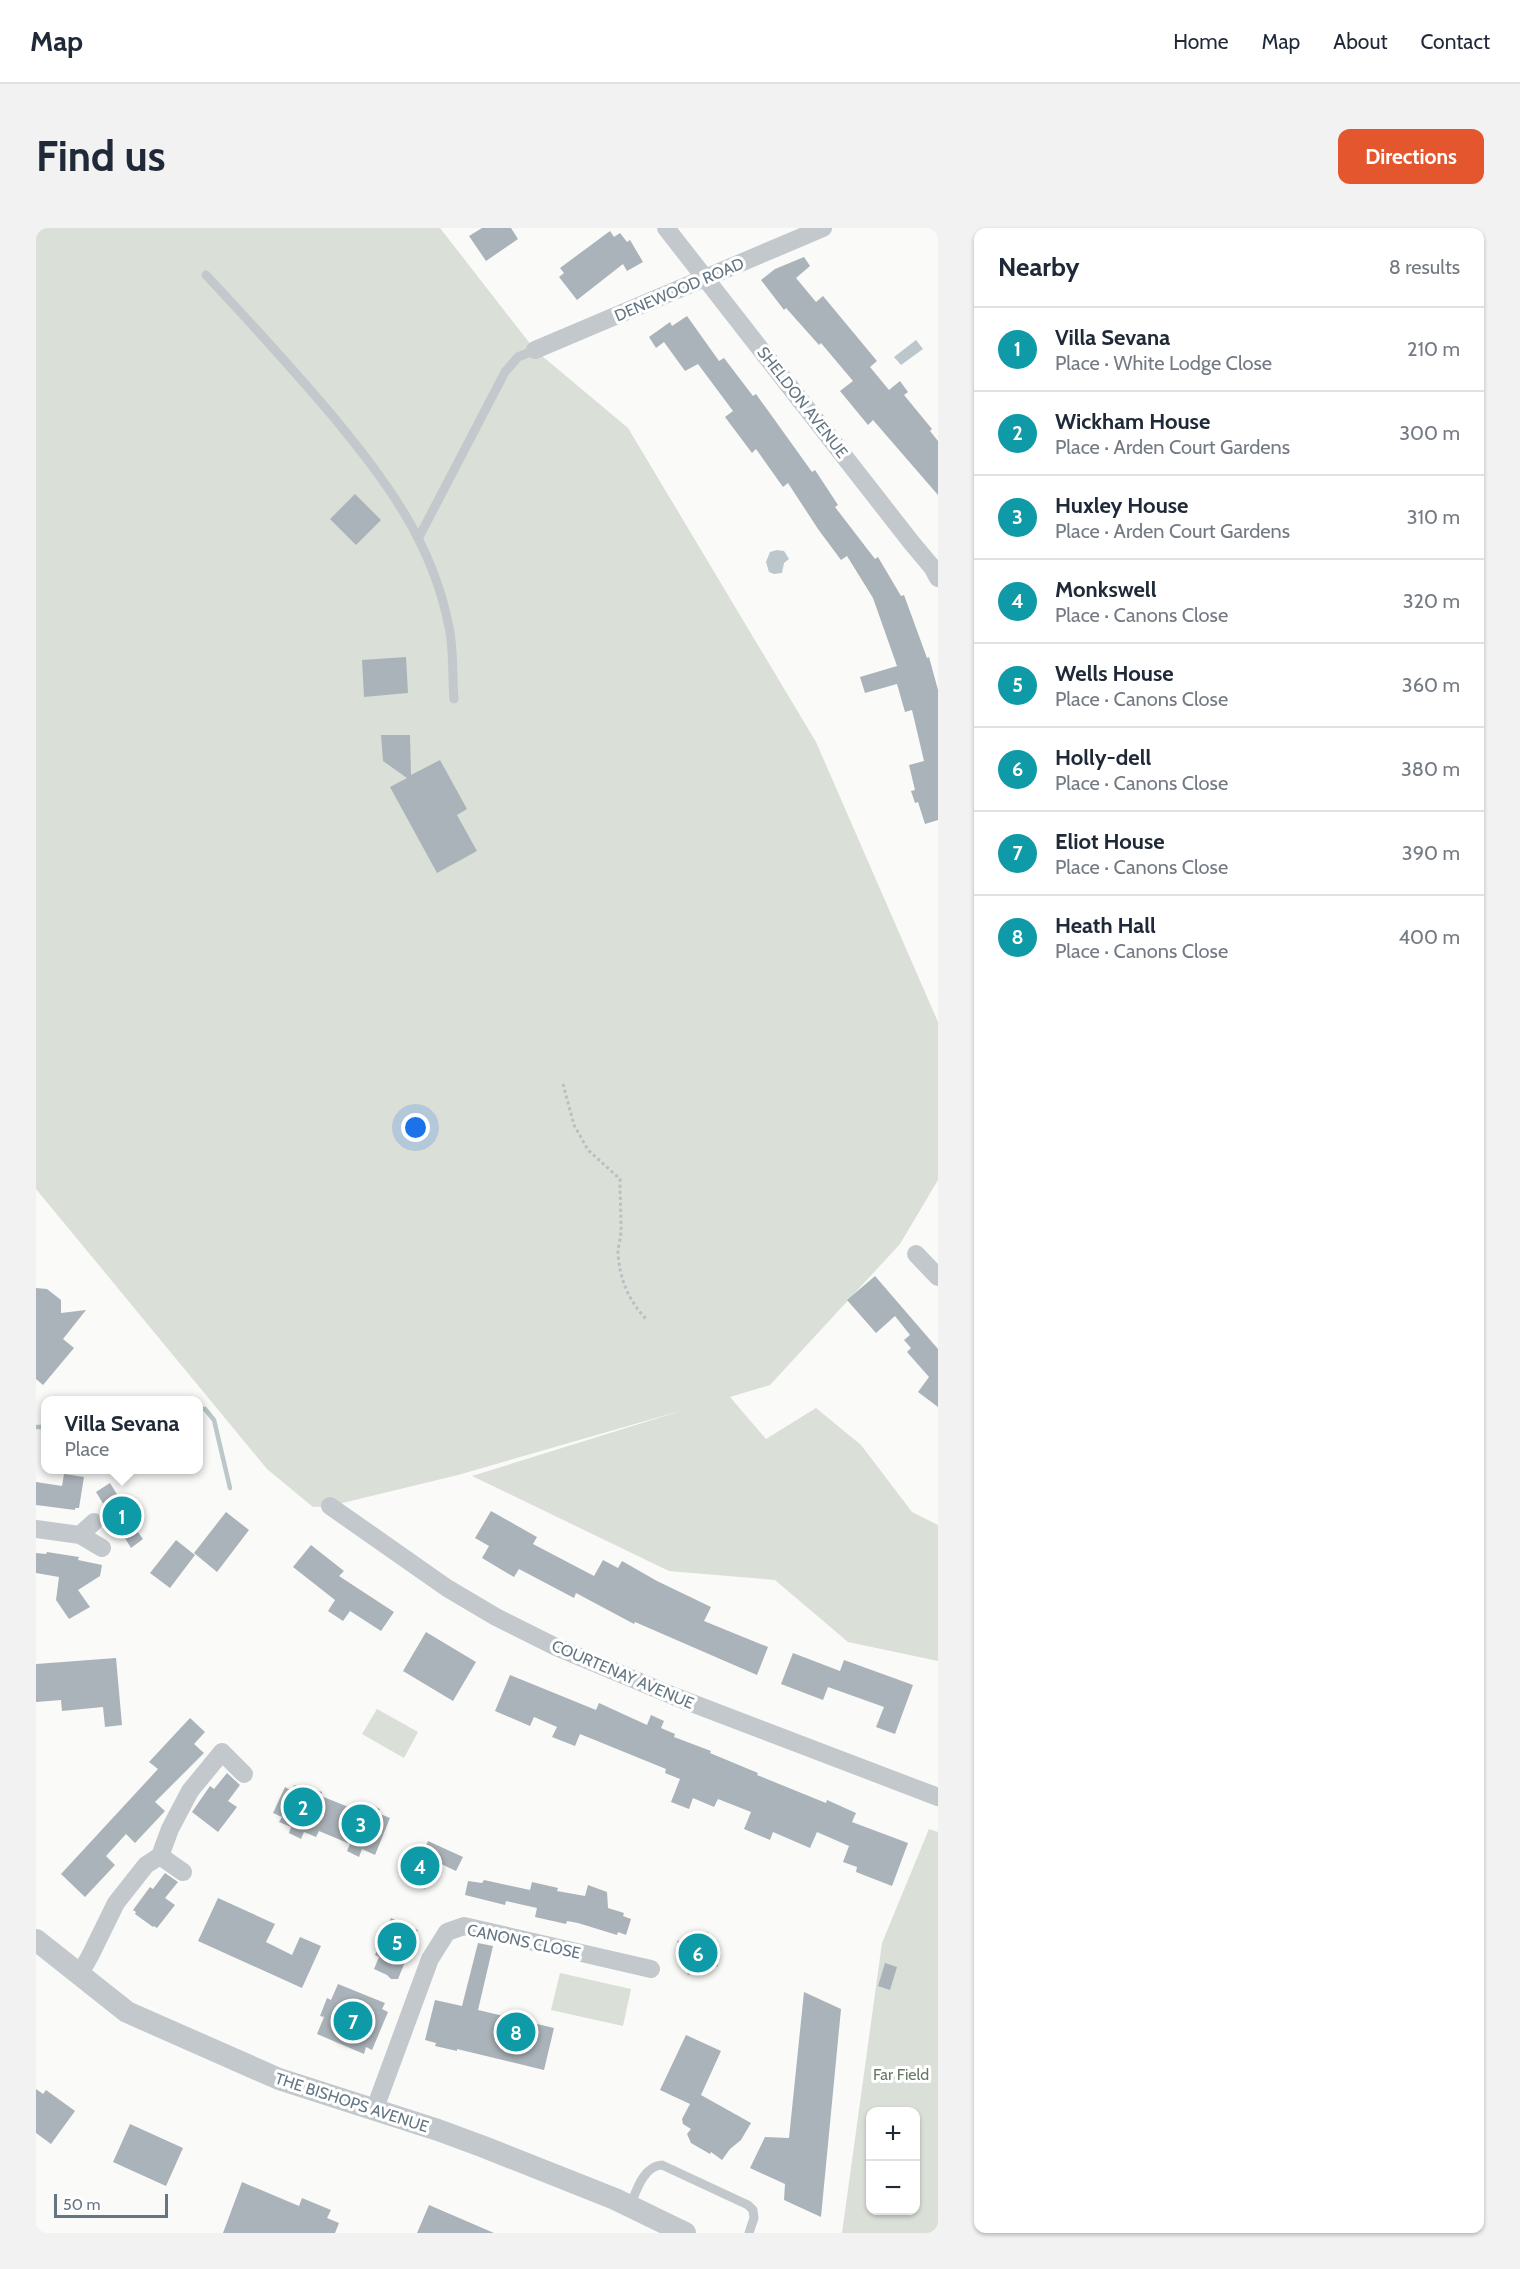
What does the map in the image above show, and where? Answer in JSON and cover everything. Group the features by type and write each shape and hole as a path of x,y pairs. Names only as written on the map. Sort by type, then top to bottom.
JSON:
{"street":[{"name":"SHELDON AVENUE","path":"666,228 932,567 938,578"},
{"name":"DENEWOOD ROAD","path":"535,350 823,228"},
{"path":"916,1254 938,1277"},
{"name":"COURTENAY AVENUE","path":"330,1506 447,1588 496,1617 556,1647 938,1797"},
{"path":"80,1534 94,1522"},
{"path":"36,1529 80,1534 102,1548"},
{"path":"79,1974 116,1903 146,1865 160,1856 170,1829 190,1791 222,1752 244,1774"},
{"path":"160,1856 183,1872"},
{"name":"CANONS CLOSE","path":"374,2111 430,1959 447,1932 464,1926 651,1969"},
{"name":"THE BISHOPS AVENUE","path":"36,1940 127,2012 279,2079 438,2130 630,2206 685,2233"}],"lane":[{"path":"206,275 262,336 378,471 419,537 438,587 450,628 454,699"},
{"path":"419,537 505,372 518,357 535,350"},
{"path":"630,2206 647,2173 652,2168 662,2165 748,2205 753,2210 754,2218 749,2233"}],"path":[{"path":"562,1083 574,1125 588,1150 620,1179 621,1234 618,1252 625,1290 633,1305 647,1320"}],"green space":[{"path":"36,228 440,228 535,350 628,428 816,742 938,1022 938,1180 900,1244 770,1385 730,1397 766,1439 816,1408 861,1445 912,1512 938,1525 938,1661 848,1642 775,1580 669,1571 472,1476 687,1409 458,1475 330,1506 313,1507 267,1469 36,1189"},
{"path":"377,1709 418,1732 404,1758 362,1734"},
{"name":"Far Field","path":"929,1829 938,1832 938,2233 842,2233 882,1943"},
{"path":"560,1973 631,1989 623,2026 551,2010"}],"shaded area":[{"path":"916,340 923,349 901,365 894,357"},
{"path":"784,551 789,559 784,563 782,573 774,574 769,572 766,562 770,552"}],"building":[{"path":"482,228 511,228 518,239 486,261 469,236"},
{"path":"610,231 614,237 620,233 627,242 630,240 643,262 627,271 623,264 577,300 559,277 564,273 560,268"},
{"path":"804,257 810,266 796,278 816,302 823,296 877,361 870,367 889,390 900,381 908,392 904,395 932,429 930,431 938,441 938,495 873,420 868,425 840,391 853,381 821,343 819,345 786,308 784,310 761,280 775,269"},
{"path":"687,316 719,361 724,358 753,396 756,394 812,472 815,470 838,505 835,507 875,559 878,557 901,596 904,595 927,658 929,657 938,690 938,820 925,824 918,802 915,803 911,791 915,790 909,765 924,761 912,710 905,712 897,684 865,693 860,677 897,666 873,598 847,556 841,560 788,483 783,487 756,449 752,453 725,417 733,411 698,364 685,371 664,342 656,348 649,337 670,322 672,326"},
{"path":"355,494 381,520 356,545 330,519"},
{"path":"406,657 408,693 364,697 362,660"},
{"path":"381,735 410,735 411,775 440,760 467,809 457,815 477,851 437,873 390,787 407,778 383,761"},
{"path":"875,1276 938,1349 938,1407 918,1392 929,1377 907,1352 911,1348 904,1340 910,1335 895,1316 876,1333 847,1300"},
{"path":"36,1288 47,1289 61,1300 61,1313 86,1310 63,1339 74,1348 43,1385 36,1379"},
{"path":"64,1474 84,1477 79,1508 75,1510 36,1505 36,1482 62,1486"},
{"path":"110,1483 118,1496 121,1495 140,1525 135,1528 143,1539 131,1548 118,1527 115,1529 107,1517 110,1515 96,1492"},
{"path":"491,1511 537,1537 533,1544 594,1576 603,1560 618,1568 622,1561 711,1607 704,1621 768,1647 757,1675 635,1622 634,1624 576,1593 574,1598 519,1569 514,1577 482,1558 489,1546 475,1538"},
{"path":"226,1512 249,1530 217,1572 194,1553"},
{"path":"176,1540 195,1555 170,1588 150,1573"},
{"path":"311,1545 344,1571 339,1576 394,1612 381,1631 350,1611 343,1621 328,1611 335,1600 293,1567"},
{"path":"47,1552 79,1557 78,1560 102,1565 100,1576 78,1590 90,1607 69,1619 56,1600 59,1577 36,1573 36,1553 46,1554"},
{"path":"426,1632 476,1662 453,1701 403,1671"},
{"path":"793,1653 840,1671 844,1660 913,1685 895,1734 876,1727 884,1707 828,1687 823,1700 781,1684"},
{"path":"116,1658 122,1725 105,1727 103,1707 62,1711 61,1700 36,1702 36,1664"},
{"path":"510,1675 596,1710 599,1703 647,1725 651,1715 664,1721 661,1728 675,1734 674,1737 711,1751 710,1753 758,1773 757,1775 856,1813 852,1822 908,1843 892,1886 856,1872 857,1867 843,1862 849,1846 817,1832 810,1848 773,1832 770,1840 744,1829 751,1812 718,1799 714,1807 693,1798 689,1809 671,1802 680,1779 665,1773 666,1769 580,1734 575,1746 552,1737 557,1727 534,1717 530,1726 495,1711"},
{"path":"190,1718 205,1732 194,1744 204,1753 155,1802 165,1811 135,1843 126,1834 106,1856 115,1865 85,1897 61,1874 158,1769 149,1762"},
{"path":"227,1773 240,1785 228,1801 237,1807 218,1832 192,1812 210,1786 214,1789"},
{"path":"294,1785 305,1790 307,1786 322,1792 321,1796 351,1808 353,1803 365,1808 366,1803 380,1809 378,1813 390,1818 375,1855 362,1849 359,1857 347,1851 350,1844 319,1831 316,1837 304,1832 301,1839 289,1833 291,1827 279,1822 282,1817 273,1813 285,1787 292,1791"},
{"path":"428,1841 463,1857 456,1871 437,1862 425,1889 402,1879 417,1847 424,1851"},
{"path":"165,1873 178,1882 165,1898 175,1905 157,1928 135,1914 133,1910 150,1887 153,1889"},
{"path":"484,1880 530,1890 532,1882 558,1888 557,1891 585,1896 588,1885 607,1892 608,1908 624,1913 623,1916 631,1919 626,1935 618,1932 617,1935 578,1923 567,1921 566,1924 535,1917 537,1908 506,1901 505,1905 465,1895 468,1881 482,1883"},
{"path":"218,1898 275,1924 266,1942 292,1955 300,1937 321,1946 302,1988 198,1941"},
{"path":"391,1918 418,1930 398,1979 391,1979 374,1969 379,1957 375,1955"},
{"path":"708,1932 718,1966 688,1975 677,1941"},
{"path":"478,1943 493,1946 478,2010 554,2028 544,2070 457,2049 457,2051 435,2046 436,2043 425,2040 435,2000 462,2006"},
{"path":"885,1963 897,1967 890,1990 878,1986"},
{"path":"338,1984 385,2003 382,2009 388,2012 372,2050 366,2047 364,2054 317,2034 324,2017 320,2016 327,1998 331,2000"},
{"path":"804,1992 841,2009 821,2217 784,2200 785,2184 750,2168 765,2137 789,2138"},
{"path":"686,2035 721,2051 701,2095 751,2123 741,2140 722,2160 691,2143 687,2134 691,2129 683,2124 682,2119 690,2104 660,2090"},
{"path":"36,2089 43,2094 46,2090 75,2111 51,2144 36,2133"},
{"path":"130,2124 183,2148 166,2186 113,2162"},
{"path":"242,2182 299,2206 302,2198 331,2210 327,2218 339,2223 335,2233 223,2233"},
{"path":"429,2205 494,2233 417,2233"}],"waterway":[{"path":"203,1409 214,1420 230,1488"},
{"path":"36,1427 41,1427"}],"place":[{"name":"Villa Sevana","path":"122,1516"},
{"name":"Wickham House","path":"303,1807"},
{"name":"Huxley House","path":"361,1824"},
{"name":"Monkswell","path":"420,1866"},
{"name":"Wells House","path":"397,1942"},
{"name":"Holly-dell","path":"698,1953"},
{"name":"Eliot House","path":"353,2021"},
{"name":"Heath Hall","path":"516,2032"}]}
